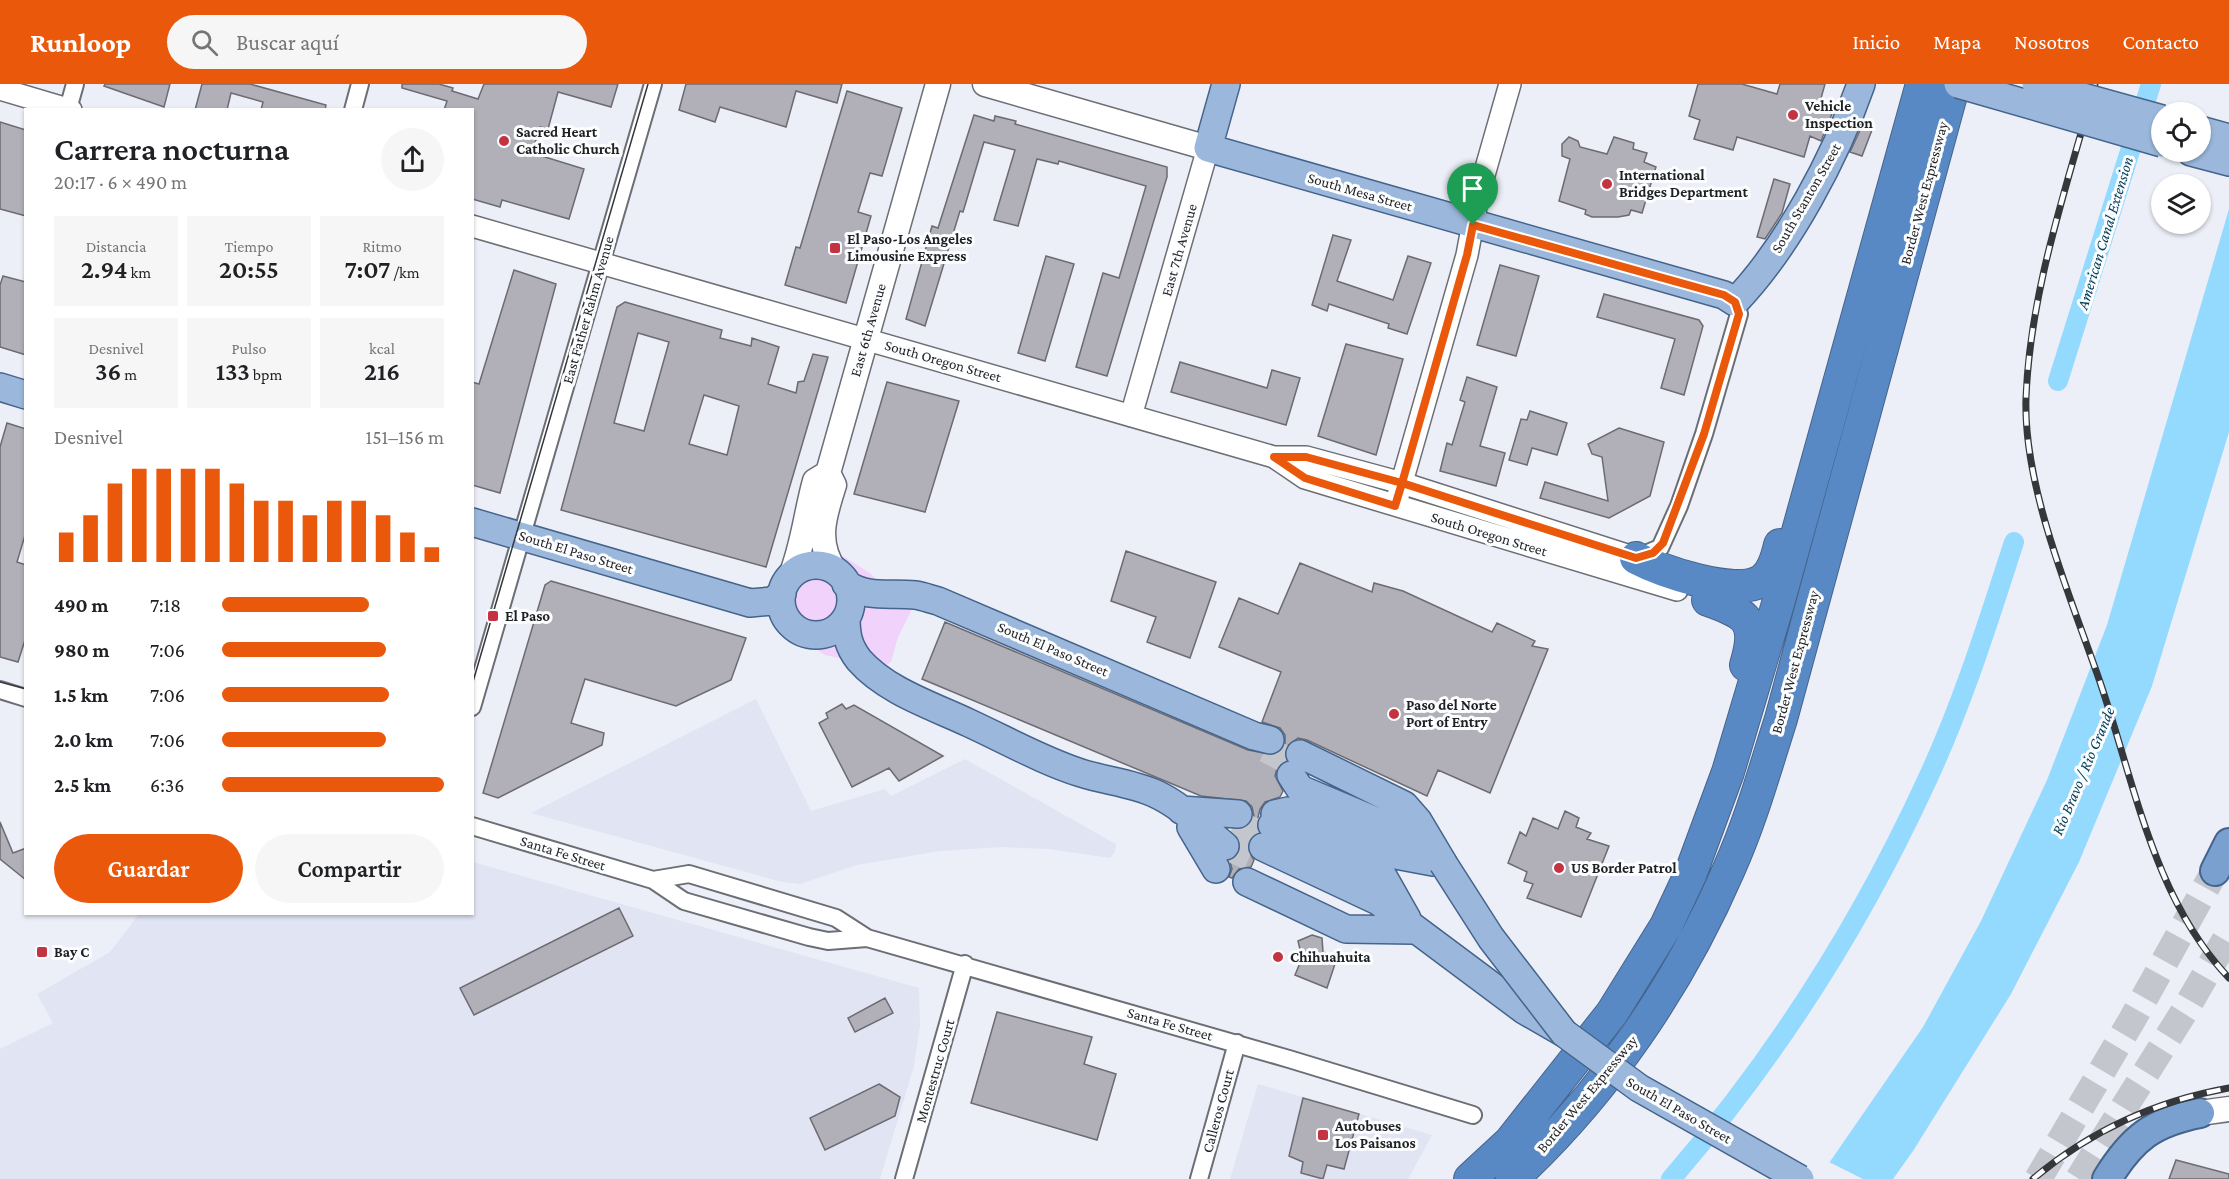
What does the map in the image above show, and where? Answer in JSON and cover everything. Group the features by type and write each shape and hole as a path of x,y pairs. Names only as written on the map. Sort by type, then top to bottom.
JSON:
{"highway":[{"name":"Border West Expressway","path":"1512,1179 1598,1086 1645,1024 1677,975 1730,868 1754,806 1780,719 1956,84"},
{"name":"Border West Expressway","path":"1470,1179 1510,1142 1612,1013 1666,926 1690,875 1728,772 1920,91"},
{"path":"1636,558 1650,565 1732,587 1749,586 1766,577 1776,559 1878,195 1920,91"},
{"path":"1666,926 1671,893 1700,819 1751,648 1752,629 1745,616 1708,600"},
{"path":"2215,871 2229,843"},
{"path":"2107,1179 2130,1147 2147,1132 2160,1123 2200,1113"}],"main road":[{"name":"East 6th Avenue","path":"841,578 825,554 822,538 824,518 834,485 828,473 938,84"},
{"name":"South Mesa Street","path":"985,84 1724,295 1735,302"},
{"name":"East 7th Avenue","path":"1208,147 1226,84"},
{"name":"South Stanton Street","path":"1735,302 1762,274 1830,160 1844,133 1861,84"},
{"path":"1956,84 2151,140"},
{"path":"2036,84 2151,116"},
{"path":"2211,133 2229,138"},
{"path":"2211,157 2229,162"},
{"path":"0,387 24,394"},
{"name":"East 6th Avenue","path":"786,586 800,550 804,518 815,481 828,473"},
{"name":"South El Paso Street","path":"474,523 750,603 772,601 786,586"},
{"path":"846,618 839,626 824,634 802,633 786,619 781,602 786,586 809,566 826,567 841,578 851,602 846,618 846,634 858,658 879,677 902,691 1031,752 1079,772 1151,792 1227,840 1181,810"},
{"name":"South El Paso Street","path":"841,578 859,592 870,595 915,595 938,601 1263,742"},
{"name":"South El Paso Street","path":"1295,765 1381,791 1404,805 1418,820 1491,938 1564,1033"},
{"path":"1413,930 1346,928 1262,848 1288,811 1385,853 1443,863"},
{"name":"South El Paso Street","path":"1262,848 1378,901 1413,930 1524,1010 1564,1033 1639,1088 1800,1179"},
{"path":"2200,1113 2229,1109"}],"street":[{"path":"69,108 75,84"},
{"path":"354,108 360,84"},
{"name":"East Father Rahm Avenue","path":"474,700 653,84"},
{"path":"1395,506 1467,255 1478,196 1510,84"},
{"path":"0,89 66,108"},
{"name":"East 7th Avenue","path":"1131,416 1208,147"},
{"name":"South Oregon Street","path":"474,227 1274,457 1306,457 1402,483 1636,558"},
{"path":"1636,558 1660,548 1679,506 1733,337 1739,314 1735,302"},
{"name":"South Oregon Street","path":"1274,457 1305,478 1708,600"},
{"path":"0,690 24,697"},
{"name":"Santa Fe Street","path":"474,827 653,880 684,901 809,937 828,941 867,938"},
{"name":"Santa Fe Street","path":"653,880 689,874 836,918 867,938 1237,1043 1473,1115"},
{"name":"Montestruc Court","path":"904,1179 965,964"},
{"name":"Calleros Court","path":"1199,1179 1237,1043"}],"shaded area":[{"path":"838,553 870,573 880,583 848,573"},
{"path":"815,579 830,585 836,600 830,615 815,621 800,615 794,600 800,585"},
{"path":"868,605 908,606 911,611 898,637 891,662 885,666 868,657 855,629 861,609"},
{"path":"831,641 841,647 844,659 825,655 810,645"},
{"path":"756,699 811,811 885,789 891,796 965,759 1116,844 1115,852 1110,858 1048,849 1001,847 940,851 857,865 800,884 782,882 531,813"},
{"path":"474,862 919,988 920,1025 914,1066 880,1179 0,1179 0,1049 53,1023 37,994 110,952 138,915 474,915"},
{"path":"1258,1084 1432,1135 1408,1179 1230,1179"}],"water":[{"name":"Río Bravo / Rio Grande","path":"2229,209 2229,432 2152,686 2079,862 2011,994 1913,1151 1893,1179 1818,1179 1923,1027 1981,921 2047,780 2107,625"}],"pier":[{"path":"1827,1161 1863,1179 1815,1179"}],"building":[{"path":"105,84 170,84 164,107 104,86"},
{"path":"202,84 250,84 326,105 325,108 262,108 263,102 231,93 227,108 196,108"},
{"name":"Sacred Heart Catholic Church","path":"402,84 439,84 453,88 452,91 478,99 484,84 618,84 611,107 558,92 548,129 540,127 532,153 584,169 569,219 502,200 500,207 474,200 474,108 445,108 447,101 402,88"},
{"path":"686,84 842,84 837,103 796,91 786,127 720,107 715,122 679,110"},
{"path":"1698,84 1742,84 1777,94 1780,84 1825,84 1818,109 1832,114 1821,141 1810,136 1804,157 1737,137 1733,150 1694,139 1700,120 1689,116"},
{"path":"847,91 902,108 882,176 870,173 858,212 871,216 846,303 785,285 796,247 800,248"},
{"path":"974,115 994,121 995,116 1016,121 1015,124 1167,167 1167,177 1107,376 1076,367 1103,273 1119,278 1146,186 1059,161 1058,164 1037,159 1018,226 994,220 1015,150 984,142 925,326 906,319 932,226 938,228"},
{"path":"0,122 24,129 24,215 0,209"},
{"path":"1862,126 1872,130 1862,156 1850,152"},
{"name":"International Bridges Department","path":"1569,137 1578,141 1580,147 1607,154 1614,137 1634,143 1633,149 1647,153 1644,162 1656,167 1642,213 1631,210 1629,215 1618,217 1592,217 1585,214 1586,210 1559,201 1570,159 1562,156 1562,144"},
{"path":"1774,179 1790,184 1782,213 1765,239 1757,237"},
{"path":"1333,235 1351,240 1337,281 1393,300 1408,256 1431,263 1407,334 1388,328 1389,324 1329,304 1327,311 1312,305"},
{"path":"1046,256 1074,264 1045,361 1018,353"},
{"path":"1500,265 1539,276 1516,356 1477,345"},
{"path":"514,270 556,284 500,493 474,486 474,383 479,384"},
{"path":"3,276 24,281 24,354 0,347 0,285"},
{"path":"1604,294 1699,320 1703,326 1684,395 1661,388 1675,339 1597,317"},
{"path":"625,302 722,330 720,338 751,346 752,338 779,347 768,384 796,393 798,382 804,381 813,354 828,357 766,567 561,510 617,307","holes":["638,333 669,342 644,431 614,423","704,395 739,406 727,455 689,444"]},
{"path":"1346,344 1403,359 1376,455 1318,436"},
{"path":"1180,362 1267,388 1272,370 1300,378 1286,425 1171,392"},
{"path":"1467,377 1497,387 1480,446 1505,453 1496,486 1440,471 1447,443 1452,445 1465,402 1460,400"},
{"path":"887,382 959,401 925,512 854,494"},
{"path":"1530,411 1567,423 1557,455 1532,448 1527,465 1509,460 1521,419 1527,420"},
{"path":"7,423 24,428 24,539 17,562 24,564 24,643 18,662 0,657 0,447"},
{"path":"1619,428 1664,442 1650,496 1609,518 1540,498 1545,482 1608,501 1602,457 1592,454 1588,444"},
{"path":"1126,551 1216,582 1190,658 1147,642 1156,617 1111,601"},
{"name":"Paso del Norte Port of Entry","path":"1300,563 1372,592 1374,583 1403,591 1492,632 1497,623 1535,641 1532,646 1548,649 1490,793 1438,770 1427,796 1307,740 1298,738 1286,747 1286,761 1277,768 1275,776 1283,791 1280,797 1265,802 1260,809 1256,826 1258,832 1249,840 1247,848 1254,860 1251,867 1239,869 1232,878 1229,877 1232,869 1230,861 1237,857 1241,848 1240,840 1234,833 1235,830 1245,828 1254,816 1252,807 1246,801 1201,796 922,679 945,622 1248,750 1275,755 1285,744 1285,735 1280,728 1262,722 1281,672 1219,647 1239,598 1278,614"},
{"path":"551,581 746,638 731,680 676,706 585,679 571,723 604,733 602,745 498,798 483,793 545,585"},
{"path":"842,704 846,709 854,705 943,756 899,781 889,768 852,787 819,723 828,718 826,713"},
{"name":"US Border Patrol","path":"1565,811 1579,818 1576,827 1591,833 1587,839 1609,846 1581,917 1527,898 1533,884 1524,881 1527,872 1508,863 1520,832 1526,836 1533,818 1558,829"},
{"path":"0,822 13,853 24,849 24,878 0,859"},
{"path":"619,908 633,936 474,1015 460,988"},
{"path":"1312,935 1322,938 1323,952 1337,958 1327,988 1295,975 1302,958 1298,941"},
{"path":"885,998 893,1013 855,1032 848,1018"},
{"path":"997,1012 1092,1037 1084,1064 1116,1074 1097,1140 971,1103"},
{"path":"879,1084 900,1097 895,1116 825,1150 810,1118"},
{"name":"Autobuses Los Paisanos","path":"1303,1098 1359,1114 1344,1169 1327,1165 1323,1179 1301,1173 1303,1162 1289,1156"},
{"path":"2176,1160 2229,1174 2229,1179 2169,1179"}],"waterway":[{"name":"American Canal Extension","path":"2058,381 2151,84"},
{"path":"1671,1179 1746,1086 1780,1038 1844,938 1874,886 1927,780 1952,722 2014,542"}],"tunnel":[{"path":"1266,749 1296,765"},
{"path":"1234,823 1269,837"},
{"path":"1225,846 1259,861"},
{"path":"2038,1179 2132,1020 2215,871"},
{"path":"2079,1179 2184,1012 2229,934"}],"tram line":[{"path":"474,678 648,84"},
{"path":"0,682 24,688"}],"railway":[{"path":"2095,84 2062,200 2042,279 2035,318 2026,398 2027,433 2032,469 2064,581 2101,685 2150,839 2182,913 2203,947 2229,978"},
{"path":"2033,1179 2077,1146 2125,1120 2176,1101 2229,1088"}],"place":[{"name":"Vehicle Inspection","path":"1793,115"},
{"name":"Sacred Heart Catholic Church","path":"504,141"},
{"name":"International Bridges Department","path":"1607,184"},
{"name":"El Paso-Los Angeles Limousine Express","path":"835,248"},
{"name":"El Paso","path":"493,616"},
{"name":"Paso del Norte Port of Entry","path":"1394,714"},
{"name":"US Border Patrol","path":"1559,868"},
{"name":"Bay C","path":"42,952"},
{"name":"Chihuahuita","path":"1278,957"},
{"name":"Autobuses Los Paisanos","path":"1323,1135"}],"route":[{"path":"1473,225 1467,255 1402,483 1306,457 1274,457 1305,478 1395,506 1402,483 1471,504 1552,533 1636,558 1653,553 1663,543 1679,506 1704,434 1739,314 1735,302 1724,295 1473,225"}]}
